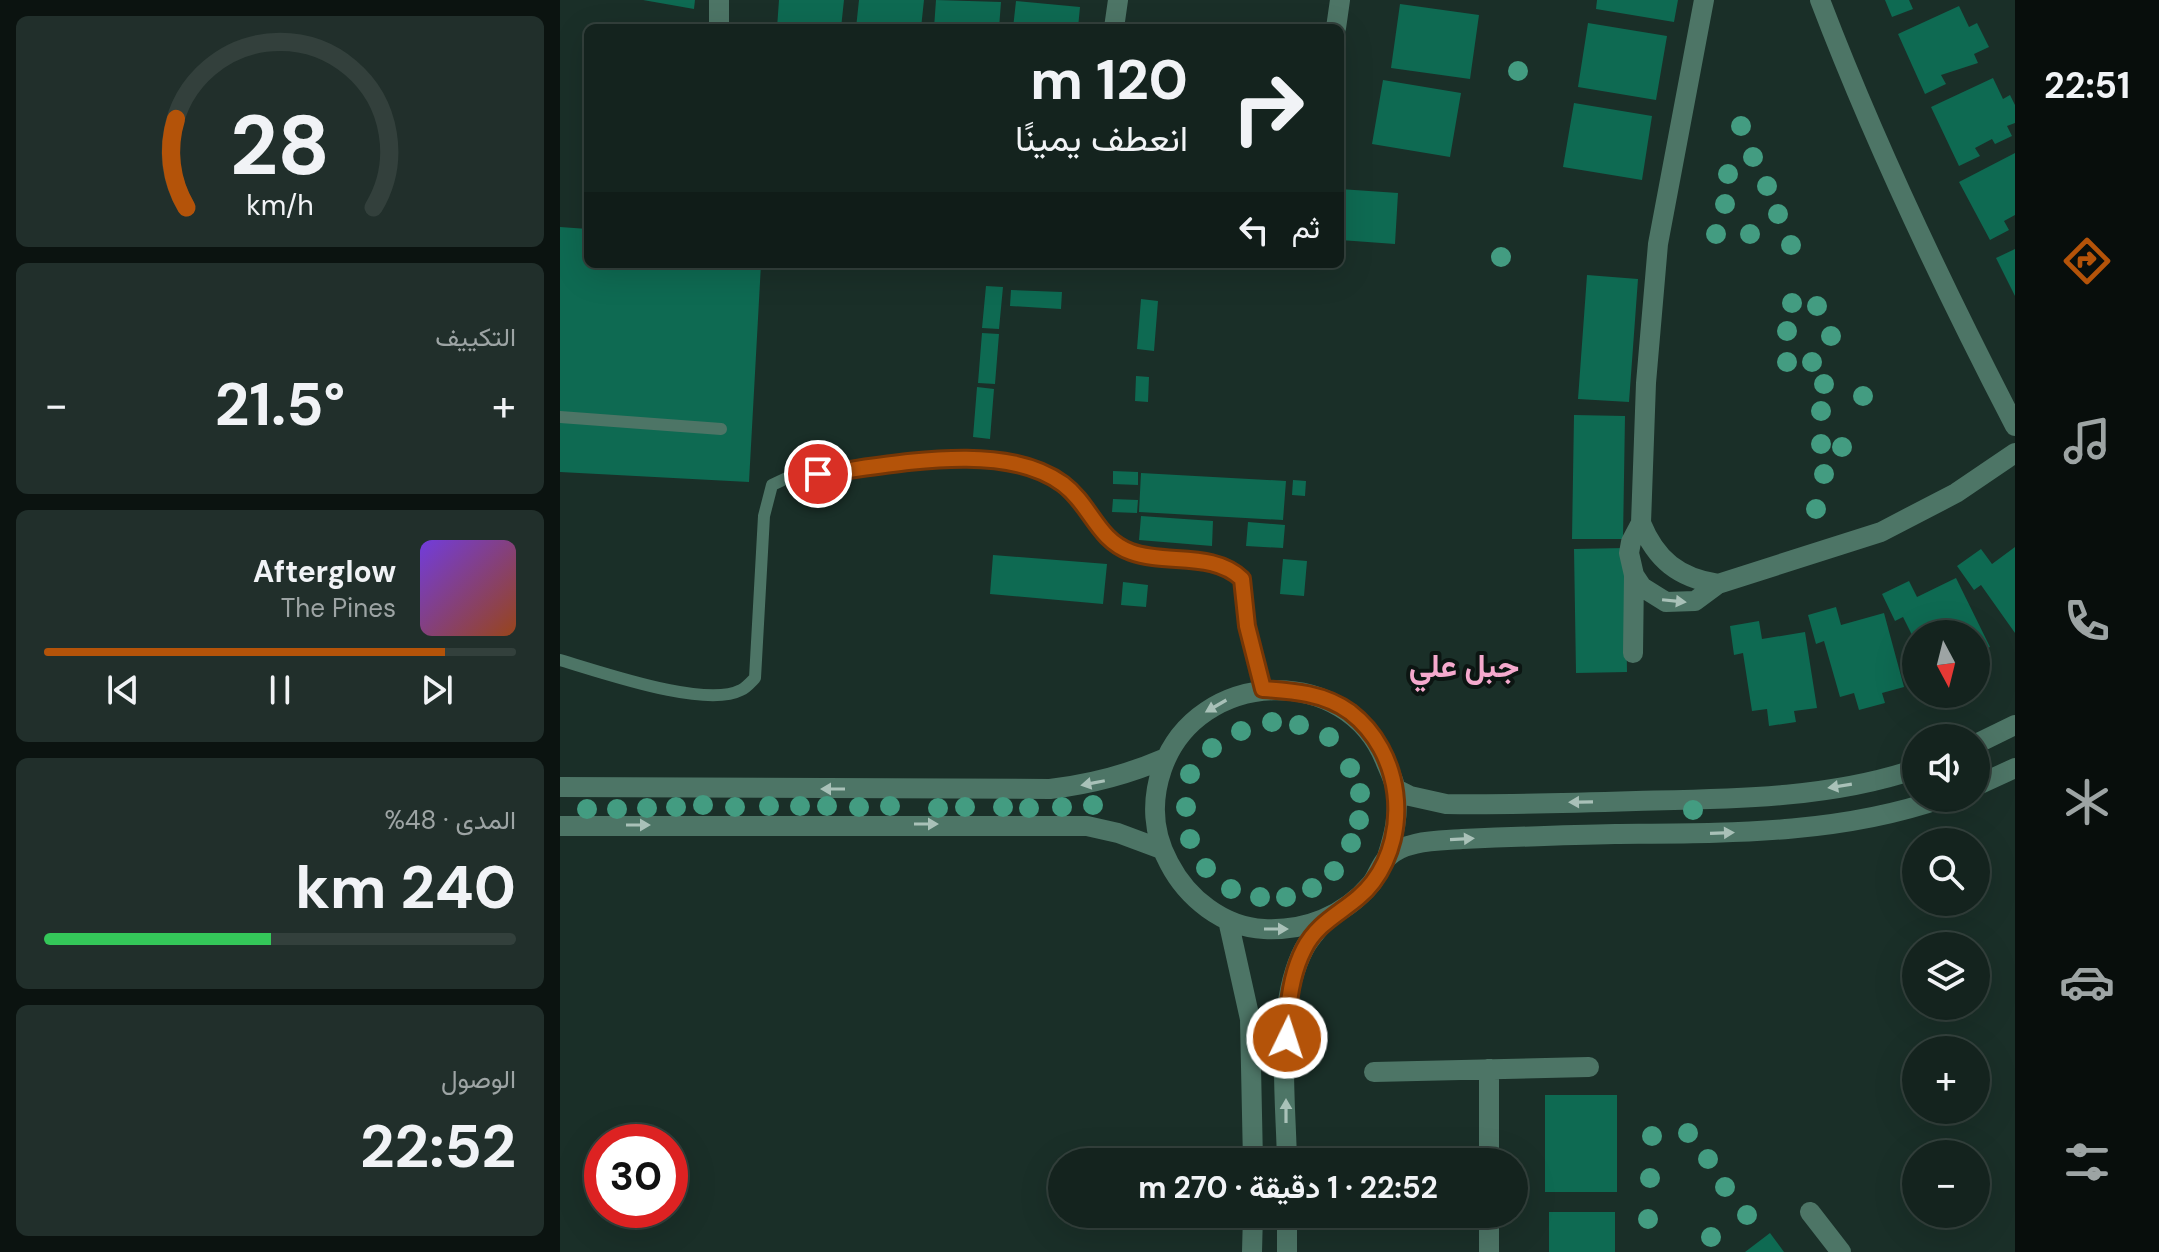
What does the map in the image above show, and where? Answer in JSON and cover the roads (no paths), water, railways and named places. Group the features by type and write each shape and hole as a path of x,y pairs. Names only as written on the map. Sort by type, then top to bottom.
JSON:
{"street":[{"path":"1115,24 1118,0"},
{"path":"1337,24 1340,0"},
{"path":"1704,0 1658,244 1646,383 1641,523 1649,542 1669,566 1697,581 1718,584"},
{"path":"1820,0 1861,108 1939,280 2015,426"},
{"path":"711,24 719,3"},
{"path":"719,3 719,24"},
{"path":"1634,575 1653,596 1680,604 1695,601 1718,584 1881,532 1956,493 2015,453"},
{"path":"1633,653 1634,575 1630,564 1631,542 1641,523"},
{"path":"1263,689 1308,693 1350,712 1380,746 1396,789 1397,824 1387,857 1372,883 1351,904 1326,919 1283,929 1260,929 1228,920 1200,903 1184,887 1161,849 1156,827 1155,803 1166,758 1183,732 1205,711 1233,696 1263,689"},
{"path":"1990,737 2015,725"},
{"path":"560,787 1050,789 1093,784 1130,774 1166,758"},
{"path":"1990,780 2015,768"},
{"path":"1396,789 1410,796 1446,804 1716,799 1802,792 1902,774"},
{"path":"1387,857 1416,844 1462,839 1786,830 1850,822 1902,811"},
{"path":"560,826 1087,826 1118,833 1161,849"},
{"path":"1287,1148 1287,1016 1291,984 1304,949 1326,919"},
{"path":"1228,920 1250,1019 1253,1148"},
{"path":"1374,1072 1589,1067"},
{"path":"1489,1069 1489,1148"},
{"path":"1810,1212 1841,1252"},
{"path":"1252,1252 1253,1228"},
{"path":"1287,1228 1287,1252"},
{"path":"1489,1228 1489,1252"}],"lane":[{"path":"560,417 721,429"},
{"path":"560,660 662,689 717,696 741,691 755,678 764,516 772,485 789,477 963,456 1027,467 1053,477 1070,489 1105,537 1134,554 1219,565 1233,570 1242,579 1246,591 1247,626 1263,689"}],"district":[{"name":"جبل علي","path":"1464,666"}]}
